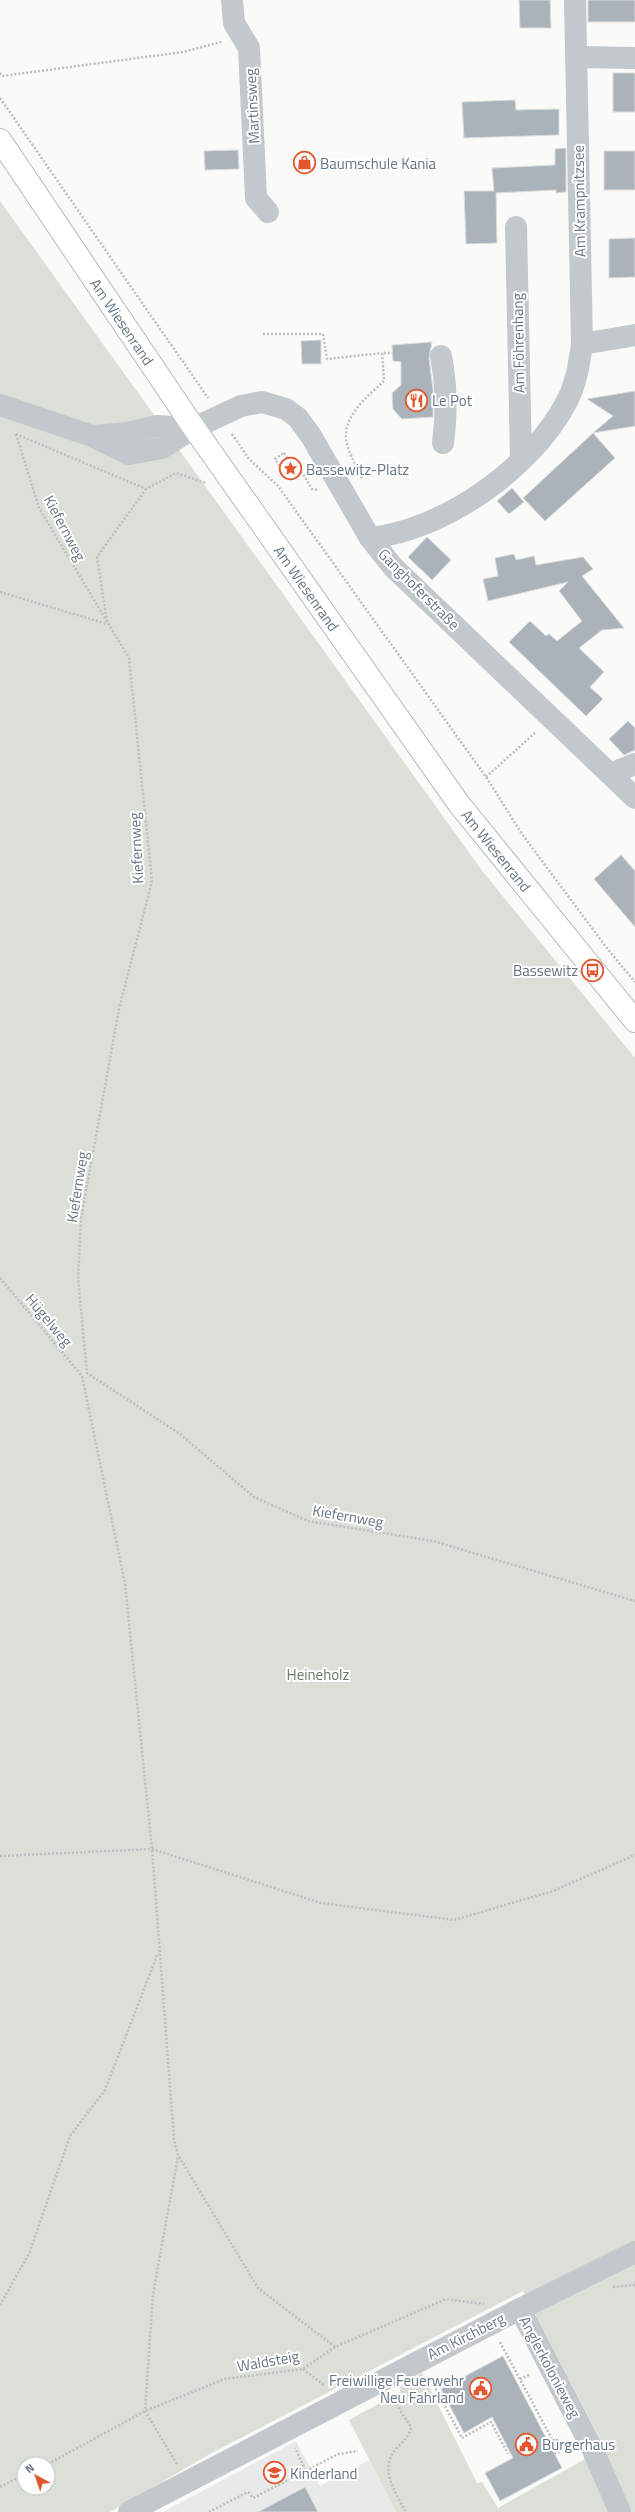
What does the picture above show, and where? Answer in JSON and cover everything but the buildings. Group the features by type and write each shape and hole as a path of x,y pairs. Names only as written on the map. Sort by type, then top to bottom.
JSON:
{"main road":[{"name":"Am Wiesenrand","path":"0,140 194,428 459,804 635,1021"}],"street":[{"name":"Martinsweg","path":"232,0 234,23 249,48 256,198 268,212"},
{"name":"Am Krampnitzsee","path":"575,0 582,344"},
{"path":"577,57 635,58"},
{"name":"Am Föhrenhang","path":"516,227 521,459"},
{"path":"370,538 396,536 447,514 480,494 536,446 554,424 567,402 577,377 582,344 635,335"},
{"path":"441,356 446,385 447,414 443,443"},
{"name":"Ganghoferstraße","path":"194,428 241,406 262,402 286,409 298,418 370,538 393,567 635,798"},
{"path":"0,405 92,436 126,433 157,426 194,428"},
{"path":"610,774 635,764"},
{"name":"Am Kirchberg","path":"129,2512 342,2400 635,2252"},
{"name":"Anglerkolonieweg","path":"520,2309 592,2448 620,2512"}],"path":[{"path":"0,73 2,76 183,52 242,36"},
{"path":"0,98 249,459 278,486 486,777 522,834 606,947 635,982"},
{"path":"263,334 323,334 327,359 392,353"},
{"path":"348,425 358,407 384,381 382,353"},
{"name":"Kiefernweg","path":"16,434 39,508 107,624 129,658 152,881 119,1009 81,1219 78,1278 87,1373 180,1434 254,1497 308,1521 434,1541 635,1601"},
{"path":"284,452 290,461 286,464 281,468 275,459 284,452"},
{"path":"286,464 303,474 312,489 322,491"},
{"path":"0,592 107,624 97,557 146,489"},
{"path":"486,777 551,718"},
{"name":"Hügelweg","path":"0,1278 82,1376 125,1584 152,1849"},
{"path":"152,1849 158,1953 174,2139 178,2156 258,2288 335,2347"},
{"path":"0,1856 152,1849 321,1903 454,1920 553,1892 635,1855"},
{"path":"0,2305 29,2254 70,2136 105,2090 158,1953"},
{"path":"178,2156 153,2294 146,2411 187,2482"},
{"name":"Waldsteig","path":"56,2460 146,2411 225,2379 303,2369 335,2347 446,2299 520,2309"},
{"path":"490,2324 559,2452 554,2454"},
{"path":"421,2360 462,2438 492,2422 508,2454"},
{"path":"303,2369 342,2400"},
{"path":"385,2378 393,2391 400,2410 411,2427 410,2433 394,2452 388,2465 394,2492 406,2512"},
{"path":"286,2430 306,2471"},
{"path":"209,2512 248,2492 253,2498 338,2454 358,2451"},
{"path":"0,2487 16,2479"}],"shaded area":[{"name":"Kinderland","path":"296,2441 320,2486 369,2460 396,2512 163,2512"}],"green space":[{"name":"Heineholz","path":"0,201 483,872 635,1058 635,2512 396,2512 349,2420 400,2392 400,2387 422,2373 477,2483 482,2482 498,2508 585,2459 587,2463 607,2452 523,2291 210,2454 110,2512 0,2512"}],"place":[{"name":"Baumschule Kania","path":"305,163"},
{"name":"Le Pot","path":"416,400"},
{"name":"Bassewitz-Platz","path":"291,469"},
{"name":"Bassewitz","path":"593,970"},
{"name":"Freiwillige Feuerwehr Neu Fahrland","path":"480,2389"},
{"name":"Bürgerhaus","path":"527,2444"},
{"name":"Kinderland","path":"274,2473"}]}
